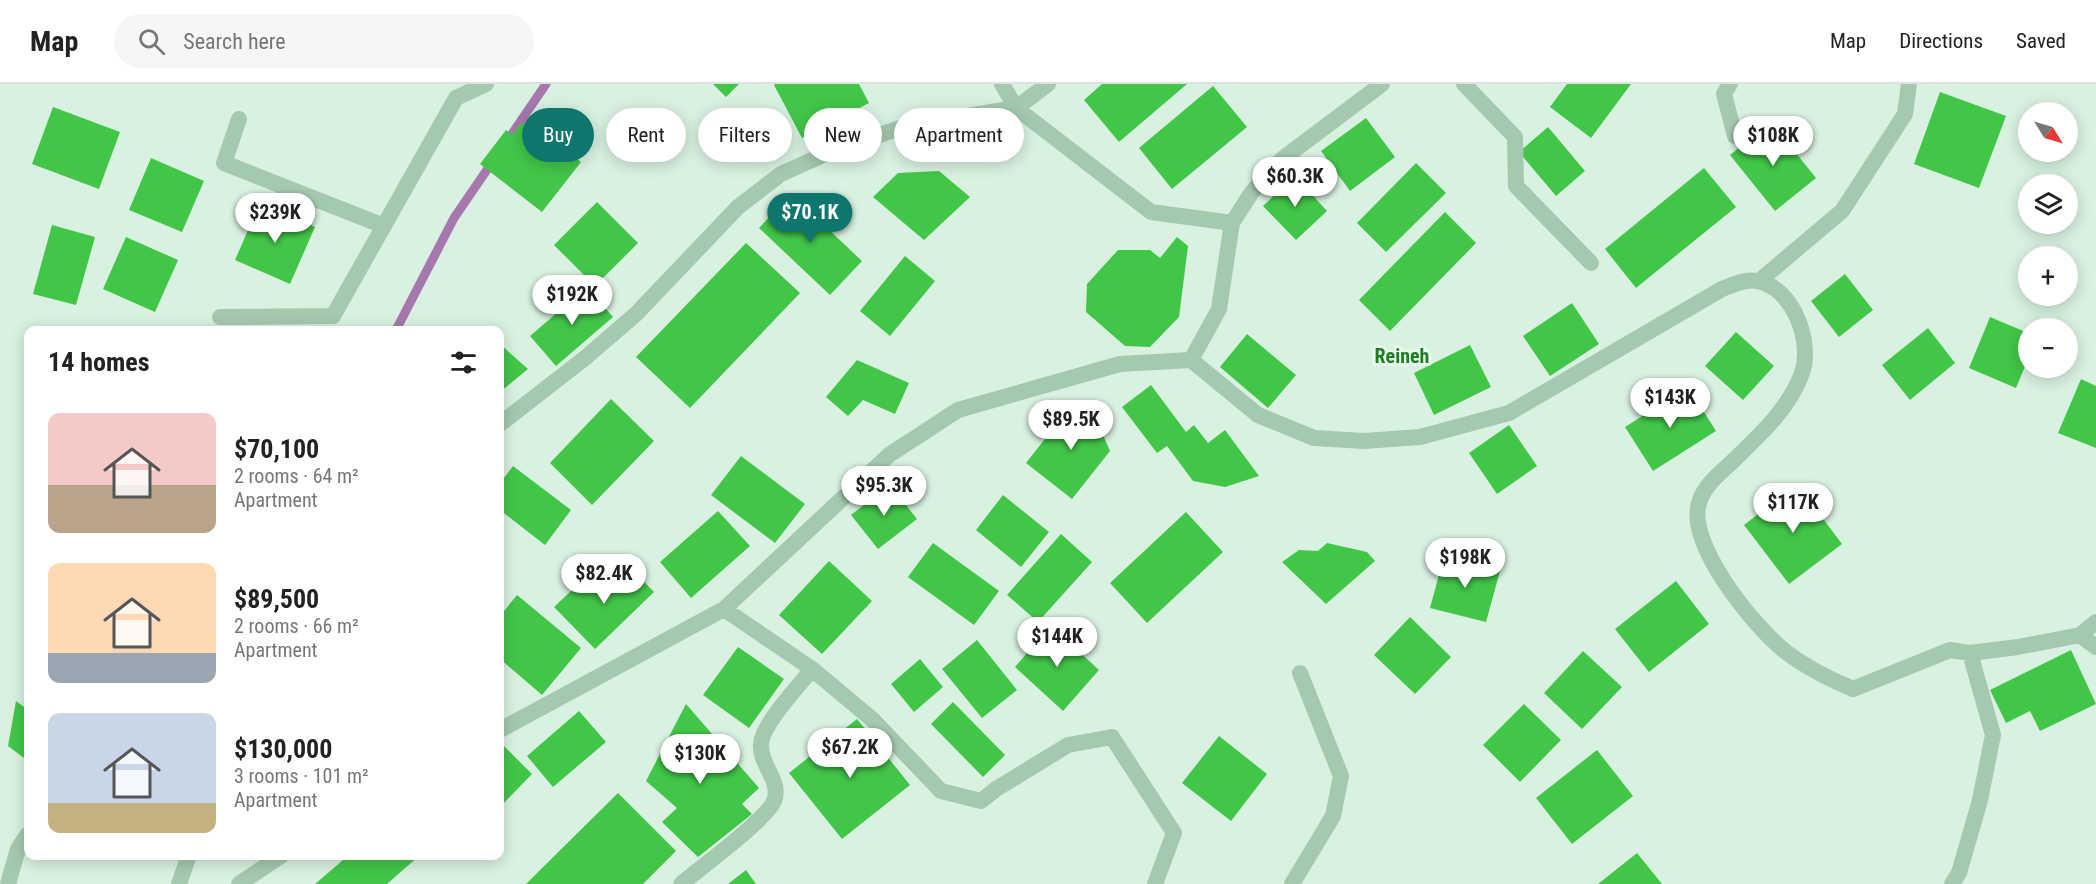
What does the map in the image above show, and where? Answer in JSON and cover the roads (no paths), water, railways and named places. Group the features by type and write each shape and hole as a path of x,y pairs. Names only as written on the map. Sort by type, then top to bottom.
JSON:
{"street":[{"path":"220,317 330,323 456,98 486,84"},
{"path":"1002,84 1016,108 1048,84"},
{"path":"1191,360 1219,309 1232,223 1252,192 1281,160 1382,84"},
{"path":"1464,84 1515,137 1516,186 1590,263"},
{"path":"1730,84 1724,94 1735,136"},
{"path":"1759,281 1842,212 1905,114 1909,84"},
{"path":"1024,114 1151,212 1232,223"},
{"path":"239,119 224,163 384,226"},
{"path":"504,421 636,315 738,207 781,174 832,151 894,130"},
{"path":"504,728 724,609 889,455 958,410 1120,364 1191,360 1258,415 1314,438 1364,441 1420,437 1509,412 1722,289 1744,280 1759,281 1774,289 1788,302 1802,330 1806,350 1803,372 1789,401 1712,481 1699,501 1698,530 1712,564 1743,607 1784,650 1822,676 1853,689 1950,650 1970,653 2018,647 2080,635 2096,622"},
{"path":"724,609 812,669 873,720 941,791 981,801 996,789 1068,745 1112,737 1174,833 1155,884"},
{"path":"2080,635 2096,647"},
{"path":"1952,884 1959,873 1980,800 1993,735 1970,653"},
{"path":"681,884 762,818 774,801 775,787 763,760 761,745 766,728 812,669"},
{"path":"1292,884 1333,816 1341,776 1300,673"},
{"path":"8,884 18,849 24,840"},
{"path":"179,884 187,860"},
{"path":"239,884 275,860"}],"waterway":[{"path":"505,144 546,84"},
{"path":"398,326 454,218 493,161"}],"district":[{"name":"Reineh","path":"1402,356"}]}
